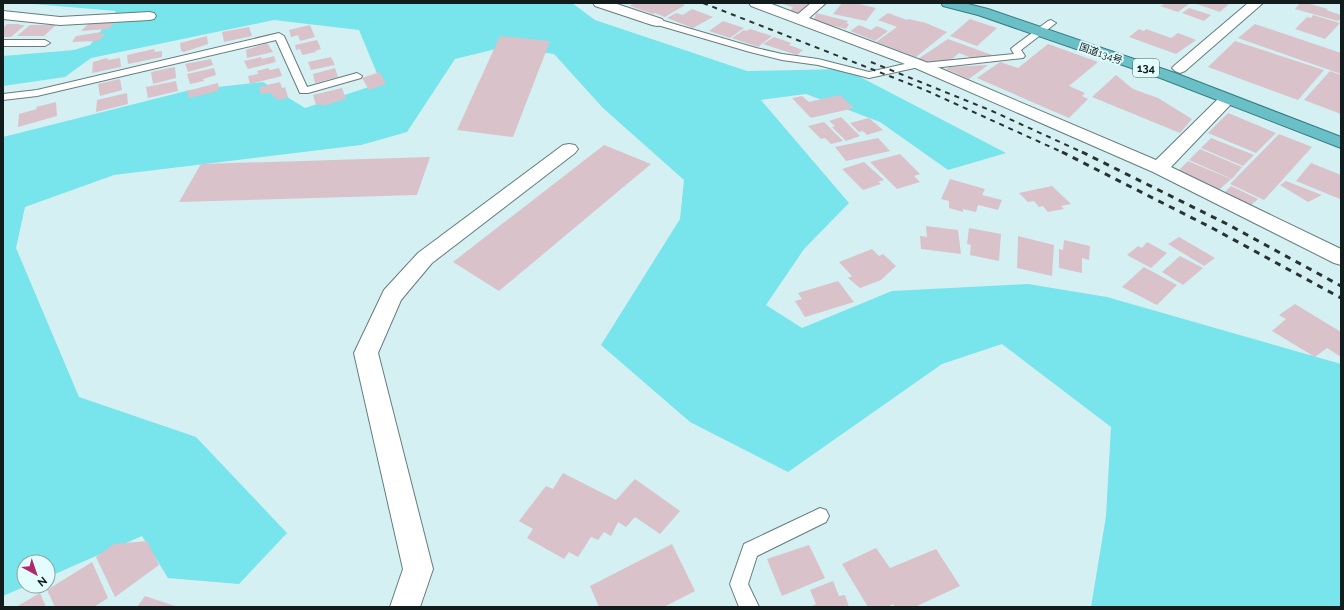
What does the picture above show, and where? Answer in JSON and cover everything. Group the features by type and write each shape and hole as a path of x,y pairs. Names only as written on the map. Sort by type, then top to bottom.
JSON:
{"highway":[{"name":"国道134号","path":"948,3 1045,27 1180,68 1341,128"},
{"name":"国道134号","path":"988,3 1045,27 1341,143"}],"street":[{"path":"600,3 657,22"},
{"path":"756,3 921,65 1159,168 1341,258"},
{"path":"800,19 819,3"},
{"path":"1180,68 1256,3"},
{"path":"3,16 60,21 149,16"},
{"path":"1159,168 1227,99"},
{"path":"405,607 418,569 366,353 392,296 425,258 569,149"}],"lane":[{"path":"657,22 753,50 782,57 818,62 869,75 921,65 1020,56 1016,49 1045,27"},
{"path":"3,97 37,93 279,36 304,91 357,76"},
{"path":"3,44 45,43"},
{"path":"749,607 739,584 750,550 820,516"}],"shaded area":[{"path":"21,3 572,3 595,20 747,71 845,69 1006,153 948,170 880,122 806,94 761,100 849,203 804,249 766,305 802,328 892,291 1028,284 1107,297 1341,364 1341,607 1091,607 1106,516 1111,427 1002,344 942,364 788,472 690,422 601,345 680,219 684,180 603,108 554,54 504,47 455,59 407,132 361,145 114,175 25,207 16,248 79,397 196,437 287,533 239,584 168,578 142,536 56,574 56,554 16,554 16,590 3,596 3,137 190,90 263,82 305,108 381,83 359,30 274,20 91,58 65,77 3,86 3,56 74,50 90,45 116,11"}],"building":[{"path":"634,3 681,3 685,5 665,17 630,6"},
{"path":"779,3 813,3 800,13 790,11 793,7"},
{"path":"842,3 855,3 876,8 866,21 833,14"},
{"path":"1166,3 1189,4 1178,12 1160,6"},
{"path":"1194,3 1230,3 1220,12"},
{"path":"1300,3 1328,9 1326,10 1341,15 1341,19 1338,21 1295,9"},
{"path":"1189,8 1211,15 1204,21 1182,13"},
{"path":"692,9 713,17 693,28 667,18 676,13 683,15"},
{"path":"816,13 848,21 846,23 849,24 846,29 822,23 823,22 814,20"},
{"path":"888,13 907,20 909,19 926,23 947,32 916,57 876,42 897,27 878,20"},
{"path":"1313,15 1340,23 1325,39 1295,29 1307,17 1311,18"},
{"path":"970,19 997,28 977,46 950,36"},
{"path":"723,21 744,28 730,38 709,31"},
{"path":"115,22 108,29 81,31 88,24"},
{"path":"7,24 25,25 11,37 3,37 3,28"},
{"path":"1255,24 1341,53 1341,74 1238,38"},
{"path":"30,25 56,25 44,36 17,36"},
{"path":"310,25 315,37 300,41 298,35 291,37 289,30"},
{"path":"859,25 871,30 877,26 888,31 875,41 850,31"},
{"path":"249,27 252,36 224,42 222,32"},
{"path":"750,29 772,36 758,47 732,38 744,30 747,31"},
{"path":"1139,29 1144,31 1146,29 1171,38 1178,33 1196,40 1176,54 1129,37"},
{"path":"101,32 100,34 106,34 98,41 72,42 76,36"},
{"path":"207,36 208,44 184,52 181,51 180,43"},
{"path":"500,36 550,41 513,137 457,130"},
{"path":"774,37 791,43 789,45 803,50 797,55 763,44"},
{"path":"948,39 992,55 989,57 972,58 959,53 951,60 925,62 918,59"},
{"path":"317,40 321,49 315,51 316,52 302,55 300,49 296,50 295,45"},
{"path":"1235,41 1324,70 1298,100 1208,67"},
{"path":"267,43 273,52 247,58 246,50"},
{"path":"1048,44 1098,62 1069,86 1085,93 1082,96 1088,99 1069,118 977,78 1000,62 1018,68"},
{"path":"154,49 155,52 162,51 162,57 128,64 127,55"},
{"path":"274,56 276,62 248,69 244,61 261,57 262,59"},
{"path":"331,57 335,65 311,70 308,62"},
{"path":"107,58 108,60 120,58 121,67 92,73 93,62"},
{"path":"211,59 213,65 188,72 185,64"},
{"path":"988,65 969,79 946,69 950,67"},
{"path":"175,67 176,78 153,84 151,72"},
{"path":"214,68 216,75 203,79 204,81 190,84 187,74"},
{"path":"268,68 270,70 279,68 282,76 250,84 248,76 258,74 257,71"},
{"path":"335,68 338,77 315,83 313,74"},
{"path":"1330,71 1341,75 1341,114 1304,100"},
{"path":"380,72 386,84 369,90 362,78"},
{"path":"1116,75 1133,89 1158,98 1192,119 1180,133 1092,97"},
{"path":"120,79 122,90 100,96 98,84"},
{"path":"176,81 178,91 148,98 146,87"},
{"path":"280,82 282,88 285,87 288,97 277,101 277,97 274,98 271,93 261,94 259,87"},
{"path":"218,83 219,91 189,98 187,91"},
{"path":"342,88 346,99 322,106 321,104 316,105 313,95"},
{"path":"127,93 128,104 96,112 97,100"},
{"path":"840,95 854,108 811,118 792,98 802,96 809,102"},
{"path":"56,102 57,116 18,127 19,114 37,109 36,107"},
{"path":"1228,113 1276,133 1256,153 1208,133"},
{"path":"841,117 860,136 846,141 832,127 835,126 829,121"},
{"path":"869,118 883,130 867,135 863,131 859,132 850,123"},
{"path":"824,122 843,141 831,144 825,138 821,139 808,126"},
{"path":"1279,134 1312,147 1264,200 1230,184"},
{"path":"878,138 890,151 846,161 835,147"},
{"path":"1211,138 1254,155 1243,166 1201,148"},
{"path":"604,145 651,164 499,291 453,262"},
{"path":"1200,149 1242,167 1232,179 1189,160"},
{"path":"900,154 920,174 914,176 920,182 897,189 870,162"},
{"path":"430,157 417,195 179,202 201,164"},
{"path":"1188,161 1231,179 1219,190 1178,171"},
{"path":"864,162 884,180 878,182 881,184 863,190 842,169"},
{"path":"1311,163 1341,175 1340,199 1296,181"},
{"path":"950,179 985,189 982,195 1002,200 998,210 978,205 976,212 963,209 963,212 949,208 949,201 941,199"},
{"path":"1286,181 1322,195 1308,202 1280,185"},
{"path":"1052,186 1071,204 1061,206 1064,209 1048,212 1043,206 1039,207 1034,201 1028,202 1019,193"},
{"path":"1231,186 1258,199 1251,205 1224,193"},
{"path":"926,226 958,230 961,254 921,249 920,236 927,237"},
{"path":"969,228 1001,234 999,261 970,255 971,245 967,244"},
{"path":"1018,236 1054,245 1052,276 1017,268"},
{"path":"1179,237 1215,258 1204,266 1168,244"},
{"path":"1064,240 1090,246 1089,260 1082,258 1082,273 1059,268 1059,249 1063,250"},
{"path":"1147,242 1167,253 1151,268 1127,255 1138,246 1142,248"},
{"path":"872,249 879,256 883,254 896,266 881,280 860,288 848,278 852,276 839,262"},
{"path":"1180,256 1203,268 1183,285 1162,272"},
{"path":"1144,267 1177,285 1157,305 1122,287"},
{"path":"838,281 854,302 805,317 795,301 802,299 798,293"},
{"path":"1295,304 1341,332 1341,357 1327,348 1315,357 1272,331 1286,319 1279,315"},
{"path":"563,473 616,500 635,479 680,511 660,534 635,517 626,527 618,522 611,536 604,532 598,540 591,537 578,557 569,552 564,559 527,538 533,529 519,521 546,486 553,489"},
{"path":"147,541 159,565 115,597 96,557 114,544"},
{"path":"672,544 695,591 664,607 599,607 590,586"},
{"path":"809,545 825,578 782,596 767,559"},
{"path":"876,548 890,568 936,549 960,586 915,607 895,607 893,604 888,607 868,607 842,564"},
{"path":"92,562 108,598 94,607 55,607 49,594 56,594 56,584"},
{"path":"833,581 839,596 845,595 849,607 811,607 816,604 810,590"},
{"path":"40,594 46,607 16,607"},
{"path":"145,596 178,607 137,607"}],"railway":[{"path":"703,3 925,90 1064,153"},
{"path":"871,62 992,111 1084,153"},
{"path":"1082,152 1227,224 1341,286"},
{"path":"1064,153 1214,229 1341,298"}]}
